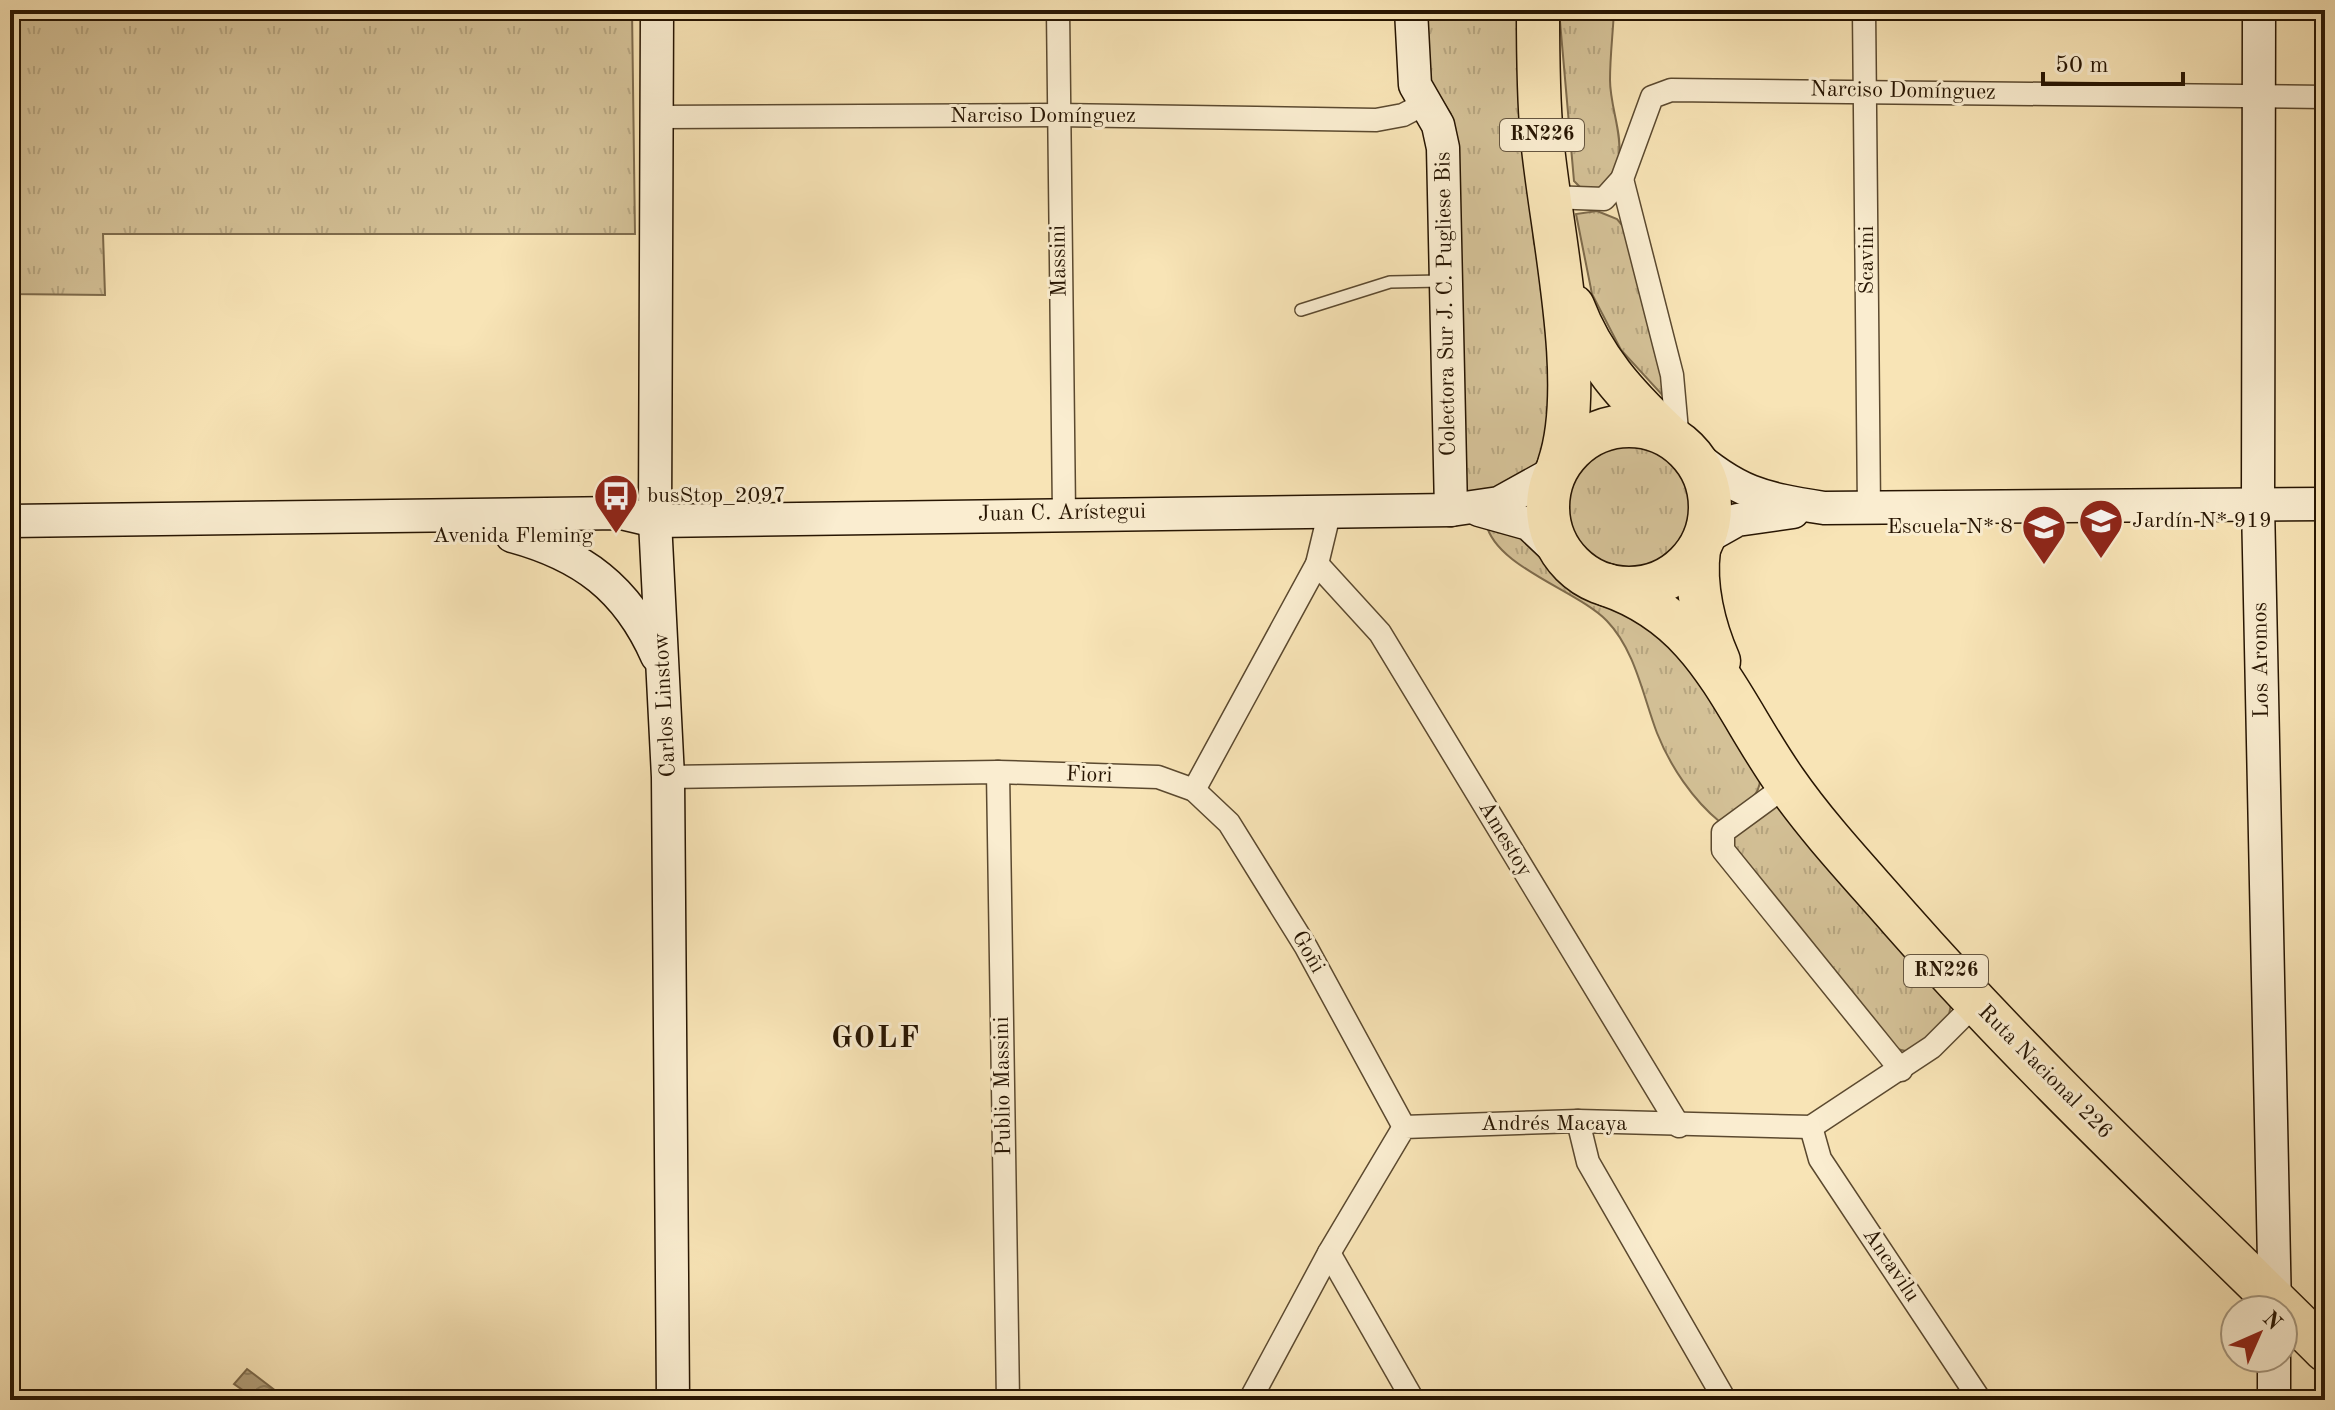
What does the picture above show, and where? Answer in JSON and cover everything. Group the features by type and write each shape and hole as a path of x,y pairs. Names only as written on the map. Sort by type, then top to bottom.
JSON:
{"highway":[{"name":"Ruta Nacional 226","path":"1538,10 1542,137 1569,391 1565,443 1548,497 1548,520 1555,542 1568,561 1586,576 1663,611 1690,638 1733,696 1787,785 1975,1004 2264,1294"},
{"name":"Ruta Nacional 226","path":"1557,259 1580,325 1598,358 1622,392 1678,443 1701,469 1709,492 1710,515 1702,543 1698,576 1705,618 1733,696"},
{"path":"1557,468 1572,448 1608,428 1639,426 1678,443"},
{"name":"Ruta Nacional 226","path":"1607,585 1649,586 1686,565 1702,543"},
{"name":"Ruta Nacional 226","path":"2299,1327 2325,1350"}],"main road":[{"name":"Carlos Linstow","path":"657,10 655,521 668,777 673,1400"},
{"name":"Colectora Sur J. C. Pugliese Bis","path":"1411,10 1413,73 1424,104 1441,136 1460,509"},
{"name":"Los Aromos","path":"2259,10 2258,505 2275,1294"},
{"path":"1678,443 1716,474 1748,493 1824,508"},
{"name":"Juan C. Arístegui","path":"1460,509 1509,499 1557,468"},
{"path":"1702,543 1737,520 1824,508 2325,504"},
{"name":"Juan C. Arístegui","path":"655,521 1460,509 1504,514 1529,524 1568,561"},
{"name":"Avenida Fleming","path":"10,521 621,513 655,521"},
{"name":"Avenida Fleming","path":"10,542 616,535 655,521"},
{"path":"512,536 558,550 602,577 633,611 663,669"},
{"path":"2274,1374 2274,1400"}],"street":[{"name":"Massini","path":"1058,10 1064,513"},
{"name":"Scavini","path":"1864,10 1869,509"},
{"name":"Narciso Domínguez","path":"1622,179 1652,97 1671,90 1866,89 2325,97"},
{"name":"Narciso Domínguez","path":"658,117 1057,115 1376,120 1403,115 1424,104"},
{"path":"1549,197 1604,199 1622,179"},
{"path":"1622,179 1672,375 1678,443"},
{"path":"1194,790 1317,564 1330,510"},
{"name":"Amestoy","path":"1317,564 1380,633 1679,1126"},
{"name":"Fiori","path":"668,777 998,772 1158,777 1194,790"},
{"name":"Publio Massini","path":"998,772 1008,1400"},
{"path":"1787,785 1723,832 1723,850 1901,1070"},
{"name":"Goñi","path":"1194,790 1229,823 1306,947 1404,1127"},
{"path":"1811,1127 1901,1070 1943,1038 1975,1004"},
{"path":"1578,1121 1588,1162 1725,1400"},
{"name":"Andrés Macaya","path":"1404,1127 1578,1121 1811,1127"},
{"path":"1250,1400 1329,1253 1404,1127"},
{"name":"Ancavilu","path":"1811,1127 1820,1159 1980,1400"},
{"path":"1329,1253 1413,1400"}],"lane":[{"path":"1301,310 1390,282 1446,281"}],"green space":[{"path":"10,10 632,10 635,234 103,234 105,295 10,294"},
{"path":"1424,10 1525,10 1534,243 1549,281 1551,441 1535,474 1513,489 1467,493 1457,468 1451,114 1424,73"},
{"path":"1559,10 1614,10 1610,80 1619,153 1610,179 1598,191 1583,190 1574,181"},
{"path":"1597,211 1617,219 1631,236 1658,345 1665,398 1621,350 1592,294 1576,214"},
{"path":"1629,436 1656,441 1678,457 1694,479 1699,506 1694,533 1678,555 1656,571 1629,576 1602,571 1580,555 1564,533 1559,506 1564,479 1580,457 1602,441"},
{"path":"1486,523 1503,524 1575,581 1644,619 1699,675 1760,777 1757,792 1747,804 1720,822 1701,803 1683,782 1662,745 1631,659 1617,633 1594,610 1504,553"},
{"path":"1785,805 1953,994 1948,1020 1910,1052 1897,1049 1733,853 1733,838 1774,806"}],"water":[{"path":"247,1369 276,1391 272,1400 257,1400 234,1384"}],"place":[{"name":"busStop_2097","path":"616,535"},
{"name":"Jardín N* 919","path":"2101,560"},
{"name":"Escuela N* 8","path":"2044,566"}],"district":[{"name":"GOLF","path":"876,1039"}]}
